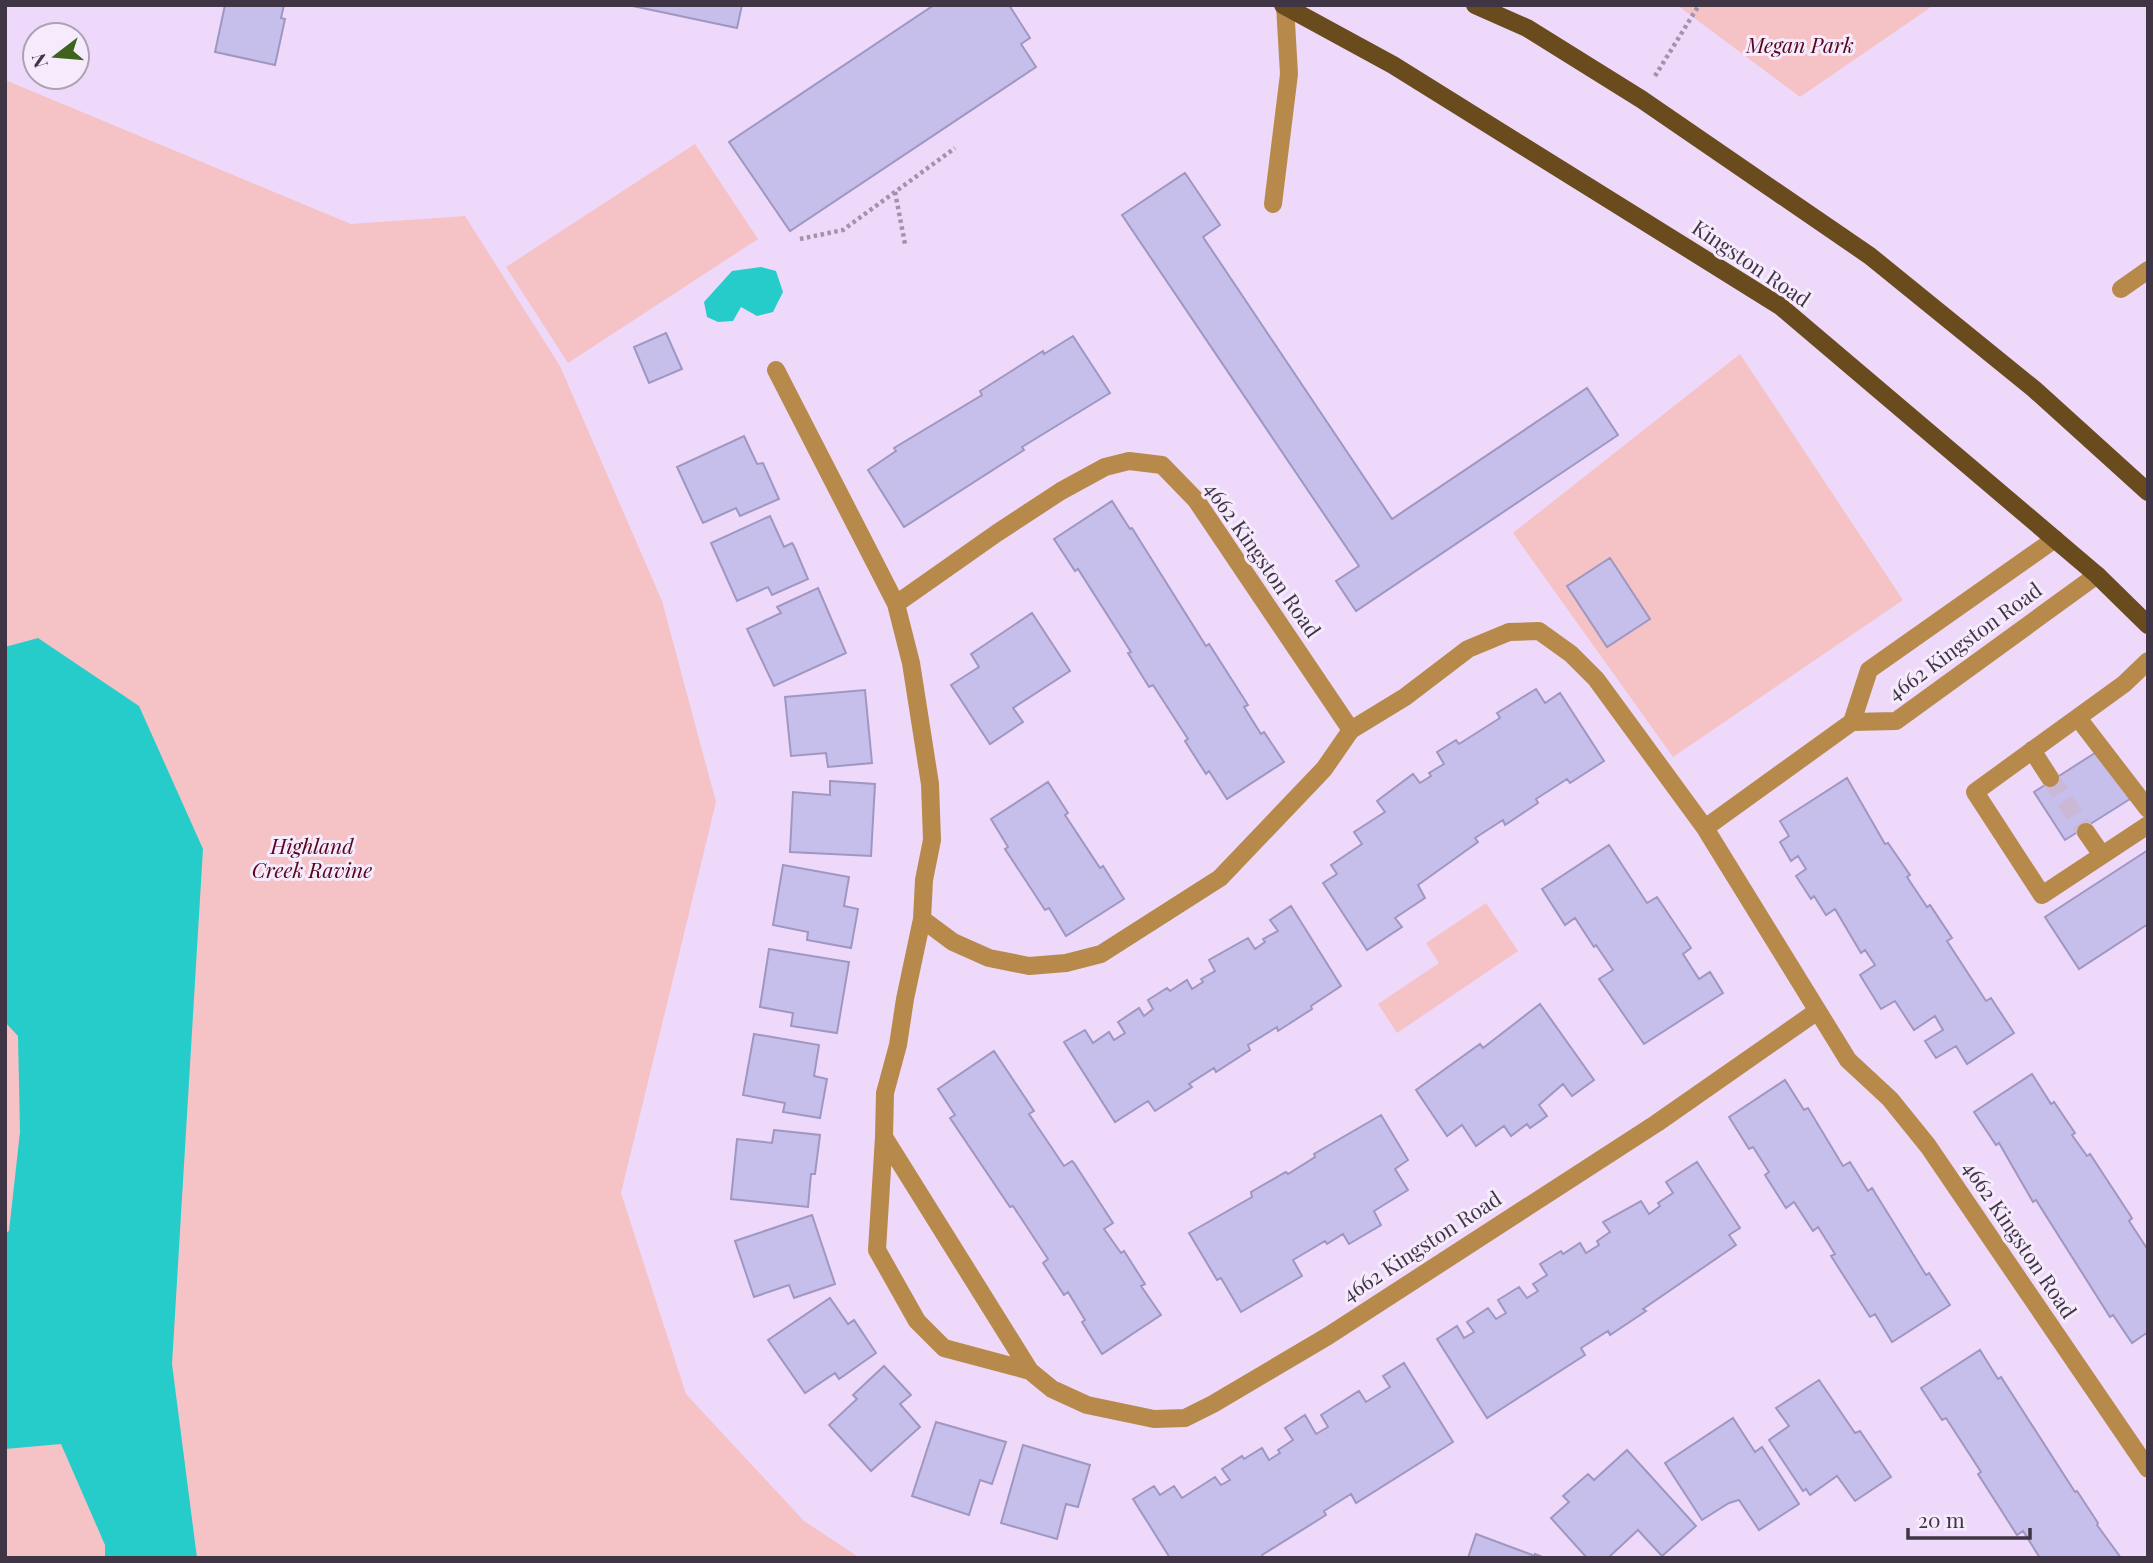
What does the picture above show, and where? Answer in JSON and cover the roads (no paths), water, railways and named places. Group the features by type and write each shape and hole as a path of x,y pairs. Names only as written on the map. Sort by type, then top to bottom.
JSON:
{"main road":[{"path":"1475,5 1527,28 1641,99 1870,256 2034,389 2148,492"},
{"name":"Kingston Road","path":"1284,6 1393,65 1780,306 2097,575 2148,625"}],"lane":[{"path":"1273,204 1289,74 1284,6"},
{"path":"2121,289 2148,270"},
{"name":"4662 Kingston Road","path":"776,370 896,604 911,663 930,784 932,840 924,880 922,919 898,1045 885,1093 877,1250 917,1321 944,1348 1030,1371"},
{"name":"4662 Kingston Road","path":"896,604 997,533 1105,467 1129,461 1162,465 1196,500 1352,730"},
{"name":"4662 Kingston Road","path":"2055,540 1869,670 1852,722 1896,721 2097,575"},
{"name":"4662 Kingston Road","path":"922,919 953,942 989,958 1029,967 1066,963 1101,954 1220,878 1324,769 1352,730 1405,697 1468,649 1509,632 1539,631 1571,654 1596,679 1705,828 1848,1060 1890,1100 1928,1146 2148,1469"},
{"path":"2148,661 2124,684 1975,792 2042,895 2148,825"},
{"path":"2078,718 2148,809"},
{"path":"1705,828 1852,722"},
{"path":"2032,750 2050,778"},
{"path":"2086,832 2102,855"},
{"name":"4662 Kingston Road","path":"884,1137 1030,1371 1052,1389 1087,1405 1154,1419 1185,1418 1351,1321 1657,1123 1816,1012"}],"tunnel":[{"path":"2050,778 2086,832"}],"park label":[{"name":"Megan Park","path":"1800,46"},
{"name":"Highland Creek Ravine","path":"312,859"}]}
